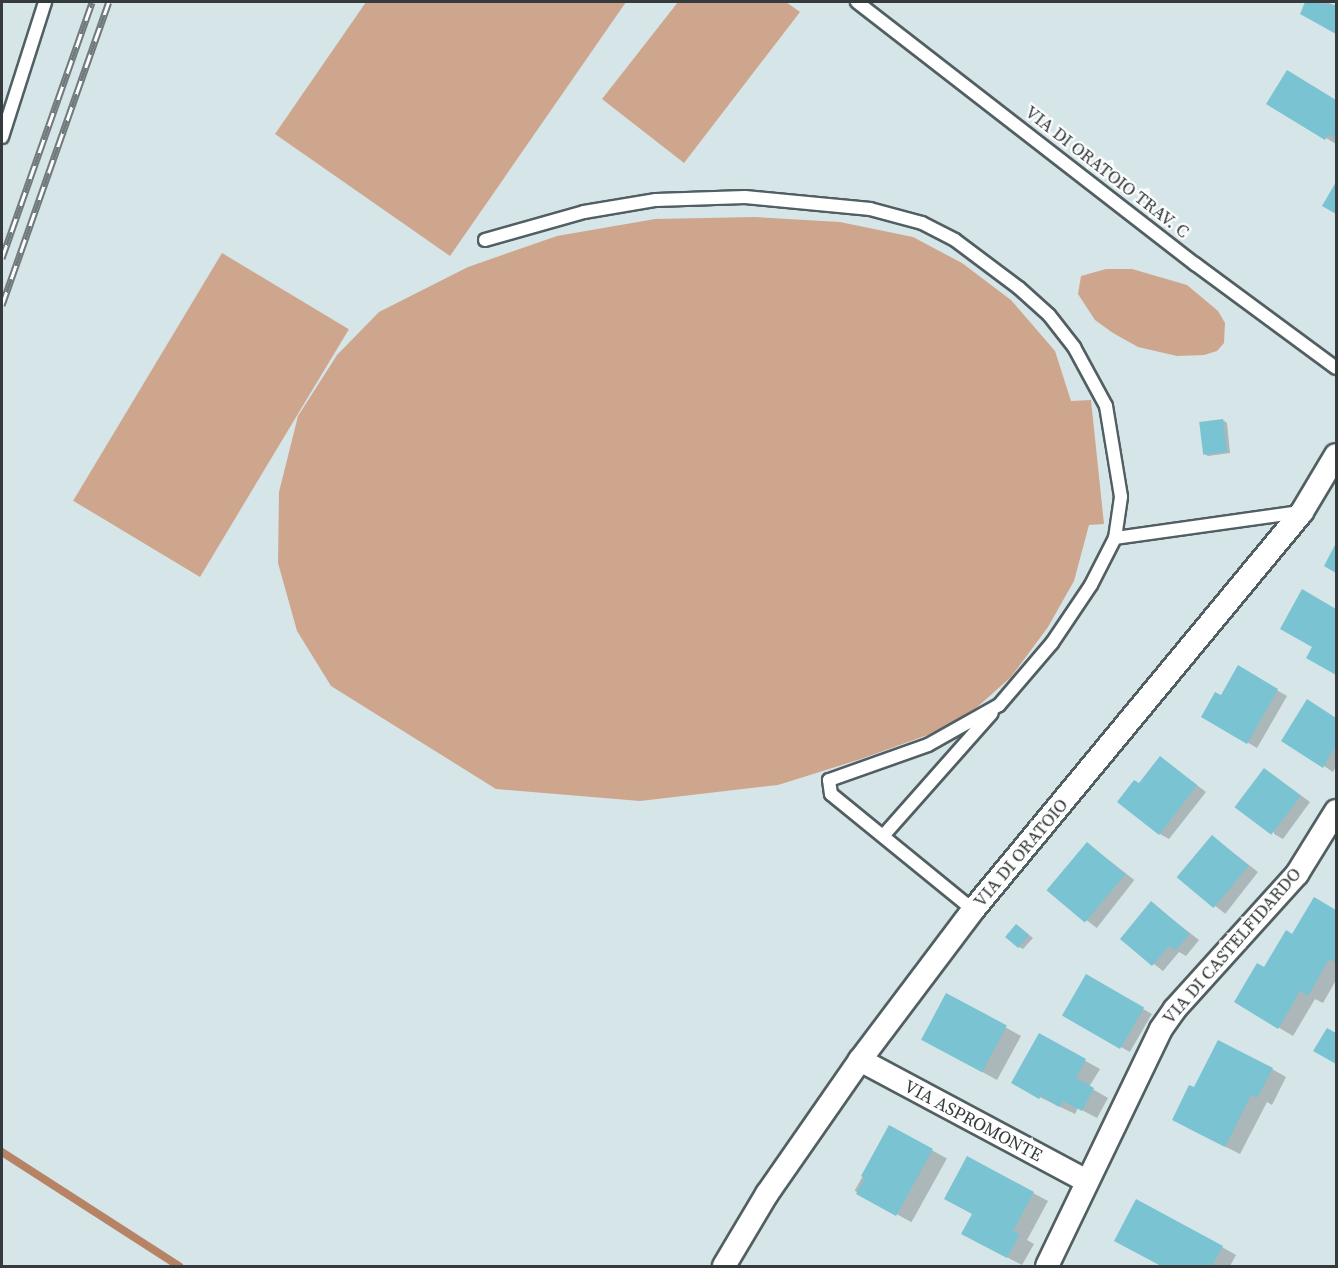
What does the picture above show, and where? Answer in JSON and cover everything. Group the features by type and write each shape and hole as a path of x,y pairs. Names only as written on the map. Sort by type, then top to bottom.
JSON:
{"street":[{"name":"VIA DI ORATOIO","path":"724,1266 767,1194 860,1060 974,910 1302,512 1333,470"},
{"name":"VIA DI CASTELFIDARDO","path":"1047,1266 1174,1008 1297,874 1336,811"},
{"name":"VIA ASPROMONTE","path":"860,1060 1087,1181"}],"lane":[{"path":"2,136 45,2"},
{"name":"VIA DI ORATOIO TRAV. C","path":"857,2 1195,264 1336,368"},
{"path":"485,240 584,212 656,200 745,198 870,209 922,223 955,240 1019,288 1049,315 1092,374 1106,406 1115,452 1121,497 1115,538 1091,585 1052,643 883,836"},
{"path":"1115,538 1302,512"},
{"path":"974,910 831,794 829,780 928,745 999,705"}],"shaded area":[{"path":"366,2 626,2 450,256 275,134"},
{"path":"678,2 786,2 800,12 684,163 602,99"},
{"path":"755,217 840,222 913,237 962,263 1011,300 1055,351 1071,401 1091,400 1104,524 1089,525 1074,581 1048,627 1011,677 975,709 933,733 861,759 778,785 640,801 496,789 331,686 297,631 278,563 279,492 298,416 337,355 379,312 468,267 557,236 655,219"},
{"path":"222,253 349,329 200,577 73,501"},
{"path":"1106,269 1132,269 1187,285 1218,311 1225,323 1224,343 1217,351 1204,355 1177,356 1138,347 1113,333 1095,320 1078,294 1081,276"}],"building":[{"path":"1305,2 1336,5 1336,34 1300,14"},
{"path":"1287,70 1336,100 1336,139 1328,134 1325,140 1266,104"},
{"path":"1336,182 1336,214 1322,206"},
{"path":"1223,419 1227,452 1203,455 1199,422"},
{"path":"1336,543 1336,573 1324,566"},
{"path":"1302,589 1336,609 1336,675 1306,658 1312,647 1280,629"},
{"path":"1238,665 1278,689 1247,744 1201,717 1215,692 1221,695"},
{"path":"1307,699 1336,718 1336,745 1323,768 1281,741"},
{"path":"1160,756 1197,785 1159,835 1117,802 1134,780 1139,783"},
{"path":"1264,768 1301,796 1271,835 1235,807"},
{"path":"1212,835 1249,866 1213,908 1177,877"},
{"path":"1087,842 1125,874 1085,922 1047,890"},
{"path":"1314,897 1336,910 1336,963 1329,959 1308,996 1300,991 1278,1029 1234,1002 1257,963 1264,967 1286,930 1292,934"},
{"path":"1151,901 1190,934 1175,951 1169,946 1152,966 1120,939"},
{"path":"1016,924 1029,935 1018,948 1005,937"},
{"path":"1086,974 1144,1008 1120,1049 1062,1016"},
{"path":"946,993 1007,1025 982,1072 921,1040"},
{"path":"1327,1028 1336,1033 1336,1064 1313,1051"},
{"path":"1039,1033 1086,1059 1076,1078 1094,1088 1082,1111 1063,1101 1059,1107 1011,1083"},
{"path":"1218,1040 1273,1068 1257,1098 1251,1095 1225,1147 1172,1120 1189,1085 1194,1087"},
{"path":"889,1125 933,1149 896,1216 856,1194 865,1178 861,1176"},
{"path":"967,1156 1034,1192 1013,1231 1020,1234 1007,1258 961,1234 972,1214 944,1199"},
{"path":"1136,1199 1223,1246 1212,1266 1161,1266 1114,1241"}],"waterway":[{"path":"2,1152 179,1266"}],"railway":[{"path":"2,258 92,2"},
{"path":"2,305 109,2"}]}
